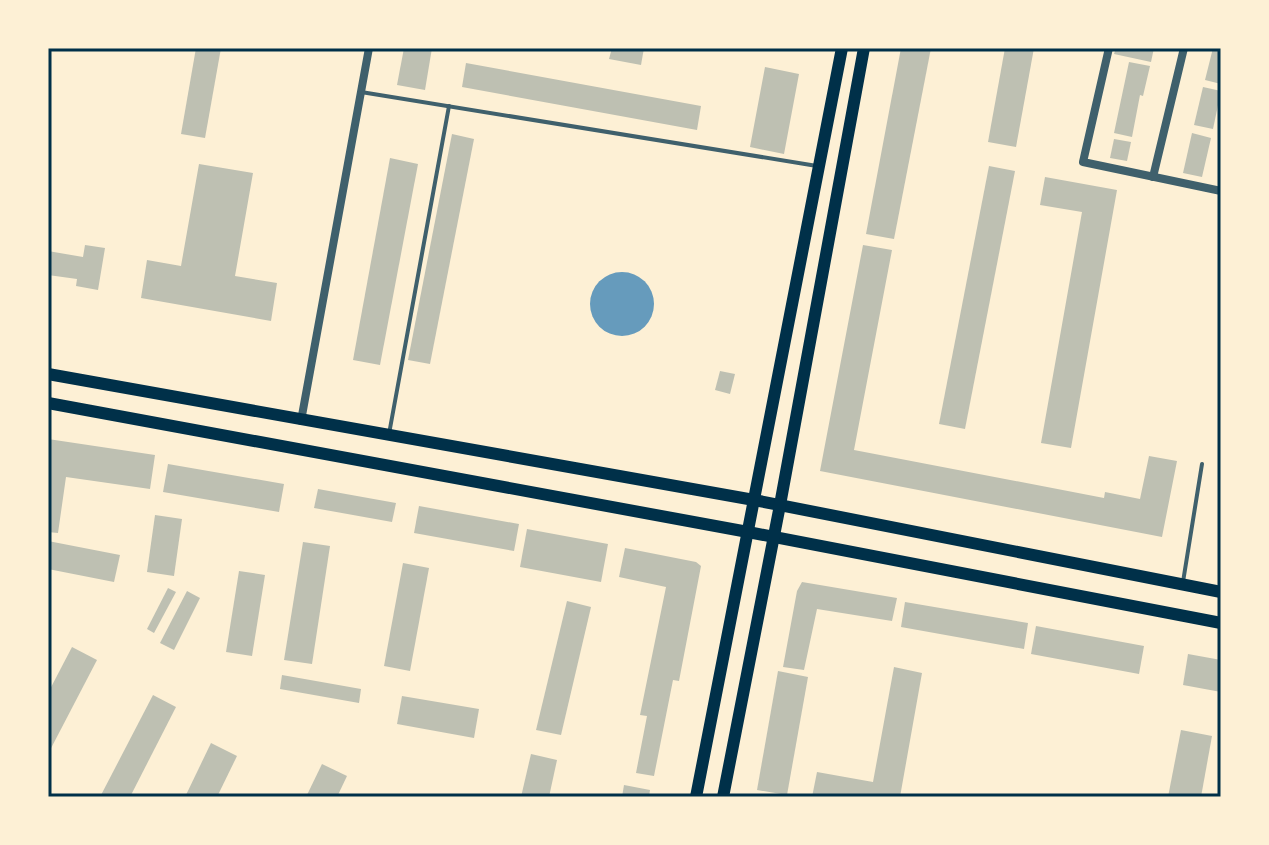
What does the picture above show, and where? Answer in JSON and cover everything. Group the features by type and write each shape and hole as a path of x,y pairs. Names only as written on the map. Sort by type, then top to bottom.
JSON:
{"main road":[{"path":"696,797 842,48"},
{"path":"723,797 864,48"},
{"path":"48,374 754,500 1221,592"},
{"path":"48,403 1221,623"}],"street":[{"path":"301,421 369,48"},
{"path":"1109,48 1083,162 1221,191"},
{"path":"1153,177 1184,48"}],"lane":[{"path":"361,92 819,167"},
{"path":"389,437 449,106"},
{"path":"1182,584 1202,464"}],"water":[{"path":"622,272 640,278 648,286 654,304 648,322 640,330 622,336 604,330 596,322 590,304 596,286 604,278"}],"building":[{"path":"196,48 221,48 205,138 181,134"},
{"path":"404,48 432,48 425,90 397,85"},
{"path":"612,48 644,48 641,65 609,59"},
{"path":"901,48 931,48 894,239 866,234"},
{"path":"1005,48 1034,48 1016,147 988,142"},
{"path":"1116,48 1154,48 1151,62 1114,54"},
{"path":"1213,48 1221,48 1221,84 1205,80"},
{"path":"1129,62 1150,66 1143,96 1140,95 1132,137 1114,133"},
{"path":"466,63 701,106 697,130 462,87"},
{"path":"765,67 799,74 784,154 750,147"},
{"path":"1203,87 1221,91 1213,129 1194,125"},
{"path":"1192,133 1211,138 1202,177 1183,173"},
{"path":"452,134 474,139 430,364 408,360"},
{"path":"1114,139 1131,142 1127,161 1110,158"},
{"path":"390,158 418,164 380,365 353,360"},
{"path":"199,164 253,173 235,276 277,283 271,321 141,298 147,260 181,266"},
{"path":"989,166 1015,171 965,429 939,424"},
{"path":"1045,177 1117,190 1071,448 1041,443 1082,212 1040,205"},
{"path":"85,245 105,248 98,290 76,286 77,279 48,275 48,251 83,257"},
{"path":"863,245 892,250 854,450 1104,498 1105,492 1140,499 1149,456 1177,461 1162,537 820,471"},
{"path":"720,371 735,374 730,394 715,390"},
{"path":"48,439 155,455 150,489 66,477 58,533 48,532"},
{"path":"168,464 284,484 279,512 163,492"},
{"path":"318,489 396,503 392,522 314,508"},
{"path":"419,506 519,524 514,551 414,533"},
{"path":"155,515 182,519 174,576 147,572"},
{"path":"527,529 608,544 601,582 520,567"},
{"path":"48,541 120,555 114,582 48,569"},
{"path":"303,542 330,546 312,664 284,660"},
{"path":"625,548 696,562 701,566 679,681 673,680 654,776 636,773 647,716 640,715 666,587 619,577"},
{"path":"403,563 429,568 410,671 384,666"},
{"path":"239,571 265,575 252,656 226,652"},
{"path":"802,582 897,598 892,621 817,609 804,670 783,667 797,591"},
{"path":"168,588 176,592 154,633 147,629"},
{"path":"187,591 200,598 174,650 160,643"},
{"path":"567,601 591,607 561,735 536,730"},
{"path":"905,602 1028,623 1024,649 901,627"},
{"path":"1036,626 1144,646 1139,674 1031,654"},
{"path":"72,647 97,660 48,754 48,693"},
{"path":"1188,654 1221,660 1221,692 1183,685"},
{"path":"894,667 922,673 900,797 812,797 817,772 873,782"},
{"path":"778,671 808,677 787,795 757,790"},
{"path":"282,675 361,689 359,703 280,689"},
{"path":"153,695 176,707 130,797 100,797"},
{"path":"402,696 479,709 474,738 397,724"},
{"path":"1181,730 1212,736 1201,797 1168,797"},
{"path":"211,743 237,756 217,797 185,797"},
{"path":"531,754 557,760 549,797 521,797"},
{"path":"322,764 347,776 337,797 306,797"},
{"path":"624,785 650,790 649,797 622,797"}]}
